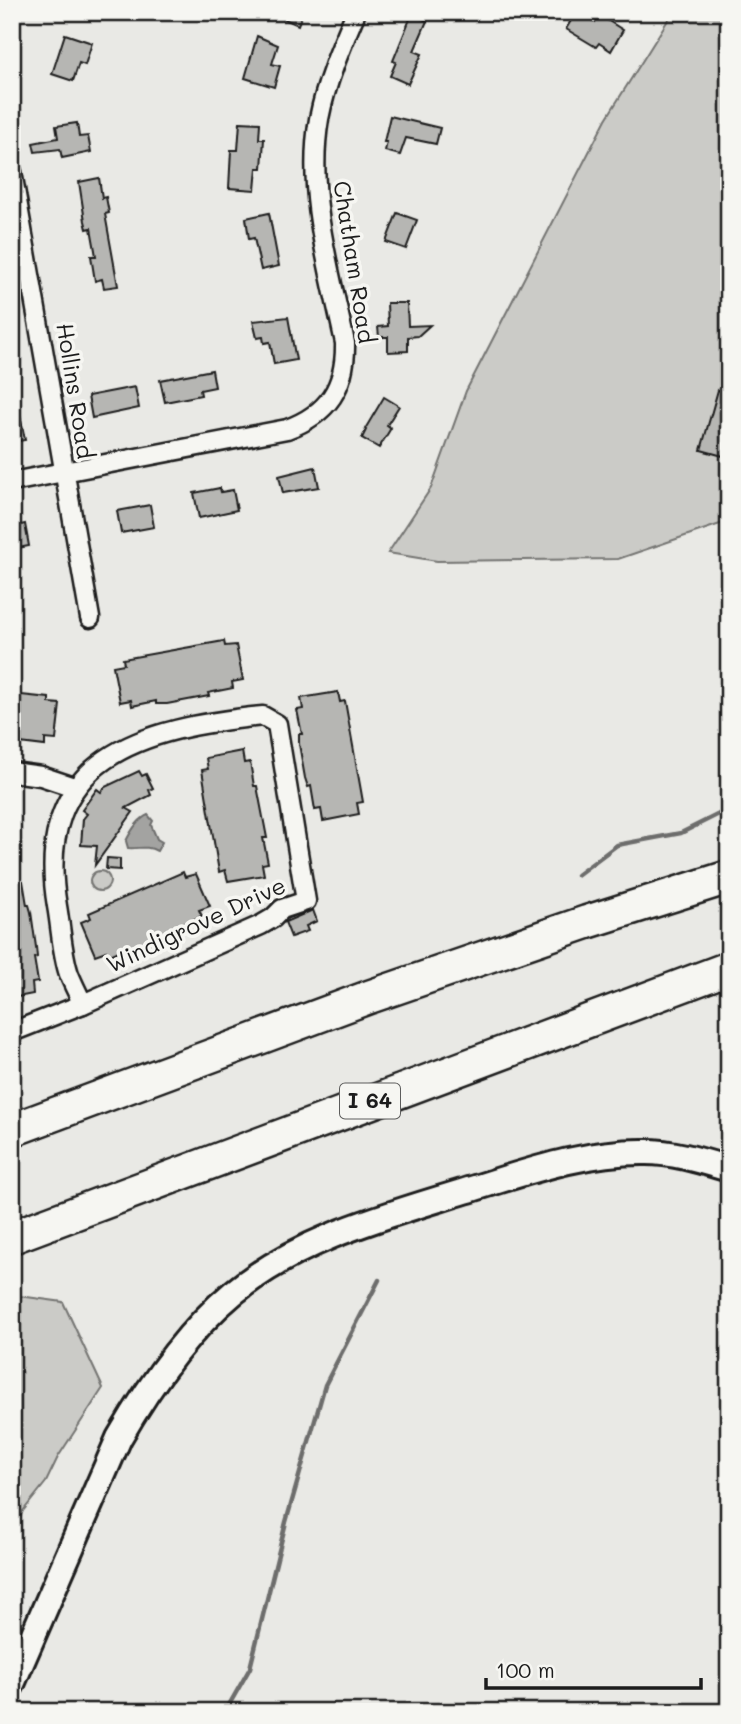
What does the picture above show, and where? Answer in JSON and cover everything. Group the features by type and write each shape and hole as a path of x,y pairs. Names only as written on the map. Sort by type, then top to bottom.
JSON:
{"highway":[{"path":"12,1130 369,997 575,926 729,877"},
{"name":"I 64","path":"12,1237 729,968"}],"street":[{"name":"Chatham Road","path":"12,482 287,429 313,416 326,405 335,392 345,360 345,343 316,195 315,163 320,117 331,72 356,12"},
{"name":"Hollins Road","path":"12,172 90,618"},
{"name":"Windigrove Drive","path":"12,1032 83,1004 261,925 282,909 306,901 277,724 263,716 238,718 154,735 111,754 74,788 56,835 54,887 69,973 83,1004"},
{"path":"12,772 41,776 74,788"},
{"path":"12,1684 107,1462 129,1419 198,1326 253,1279 285,1258 341,1232 577,1158 647,1152 729,1168"}],"shaded area":[{"path":"673,12 729,12 729,521 618,559 437,561 388,553 431,488 466,391 606,119"},
{"path":"148,815 153,821 151,825 157,839 162,842 157,851 128,848 126,841 130,833 138,822"},
{"path":"96,871 104,871 110,881 104,891 96,891 90,885 90,877"},
{"path":"12,1295 63,1302 103,1388 58,1457 46,1482 23,1511 12,1533"}],"building":[{"path":"268,12 303,12 298,25"},
{"path":"576,12 595,22 599,15 623,30 611,51 599,43 596,47 566,29"},
{"path":"412,14 427,21 414,51 422,54 408,84 390,76 396,62 393,61"},
{"path":"65,34 92,43 85,65 79,63 73,81 52,74"},
{"path":"257,36 278,45 272,64 280,66 274,87 245,78"},
{"path":"390,116 440,128 436,144 406,138 400,155 385,151 387,142 384,142"},
{"path":"240,122 260,123 259,139 264,139 262,168 257,168 255,190 229,188 231,150 238,150"},
{"path":"77,123 79,137 88,136 91,152 62,158 60,149 35,152 33,143 58,138 56,126"},
{"path":"99,178 102,198 106,197 109,213 105,214 118,286 104,288 102,279 95,281 91,256 96,256 91,228 87,229 85,221 79,182"},
{"path":"269,213 279,266 261,270 254,238 249,239 246,218"},
{"path":"397,213 417,220 406,249 386,242"},
{"path":"387,303 407,303 408,326 430,325 418,336 408,337 408,351 388,352 388,337 379,337 378,327 388,326"},
{"path":"288,317 296,360 274,364 270,342 264,343 263,337 257,338 253,321"},
{"path":"212,370 215,387 200,390 201,395 165,402 160,380"},
{"path":"135,387 139,408 92,418 88,396"},
{"path":"718,390 729,393 729,436 723,456 701,450"},
{"path":"384,397 399,406 387,425 391,428 379,448 362,438"},
{"path":"18,405 25,440 12,442 12,406"},
{"path":"315,467 319,487 283,493 279,476"},
{"path":"220,488 221,492 233,490 237,510 199,518 194,493"},
{"path":"150,505 154,527 121,533 117,511"},
{"path":"25,524 29,546 12,549 12,527"},
{"path":"224,641 225,646 236,645 243,680 232,682 233,688 208,693 209,696 167,704 156,704 156,701 132,706 131,700 120,702 113,666 124,664 123,659"},
{"path":"338,692 340,702 345,701 363,802 357,803 359,814 323,821 321,809 315,810 311,786 308,787 305,778 299,744 299,734 302,734 297,710 303,709 301,698"},
{"path":"12,694 49,698 49,703 60,704 56,740 45,739 45,746 12,742"},
{"path":"242,751 244,763 250,762 254,786 257,786 267,838 263,838 268,863 262,864 264,875 228,881 225,870 219,872 202,770 208,769 206,758"},
{"path":"139,771 142,776 146,774 153,788 149,790 151,795 126,808 133,812 95,865 97,846 81,845 83,819 87,814 82,810 97,789 101,792 105,787"},
{"path":"107,858 120,859 120,870 106,869"},
{"path":"183,872 185,877 196,874 210,906 199,910 202,916 141,946 132,949 130,946 108,956 106,951 95,955 81,922 91,918 89,913"},
{"path":"23,881 27,905 31,912 38,982 32,983 33,994 12,998 12,883"},
{"path":"313,910 317,921 306,926 308,931 291,937 285,922"}],"waterway":[{"path":"577,875 617,845 681,833 723,812 729,798"},
{"path":"225,1712 250,1668 286,1522 325,1385 379,1280"}]}
